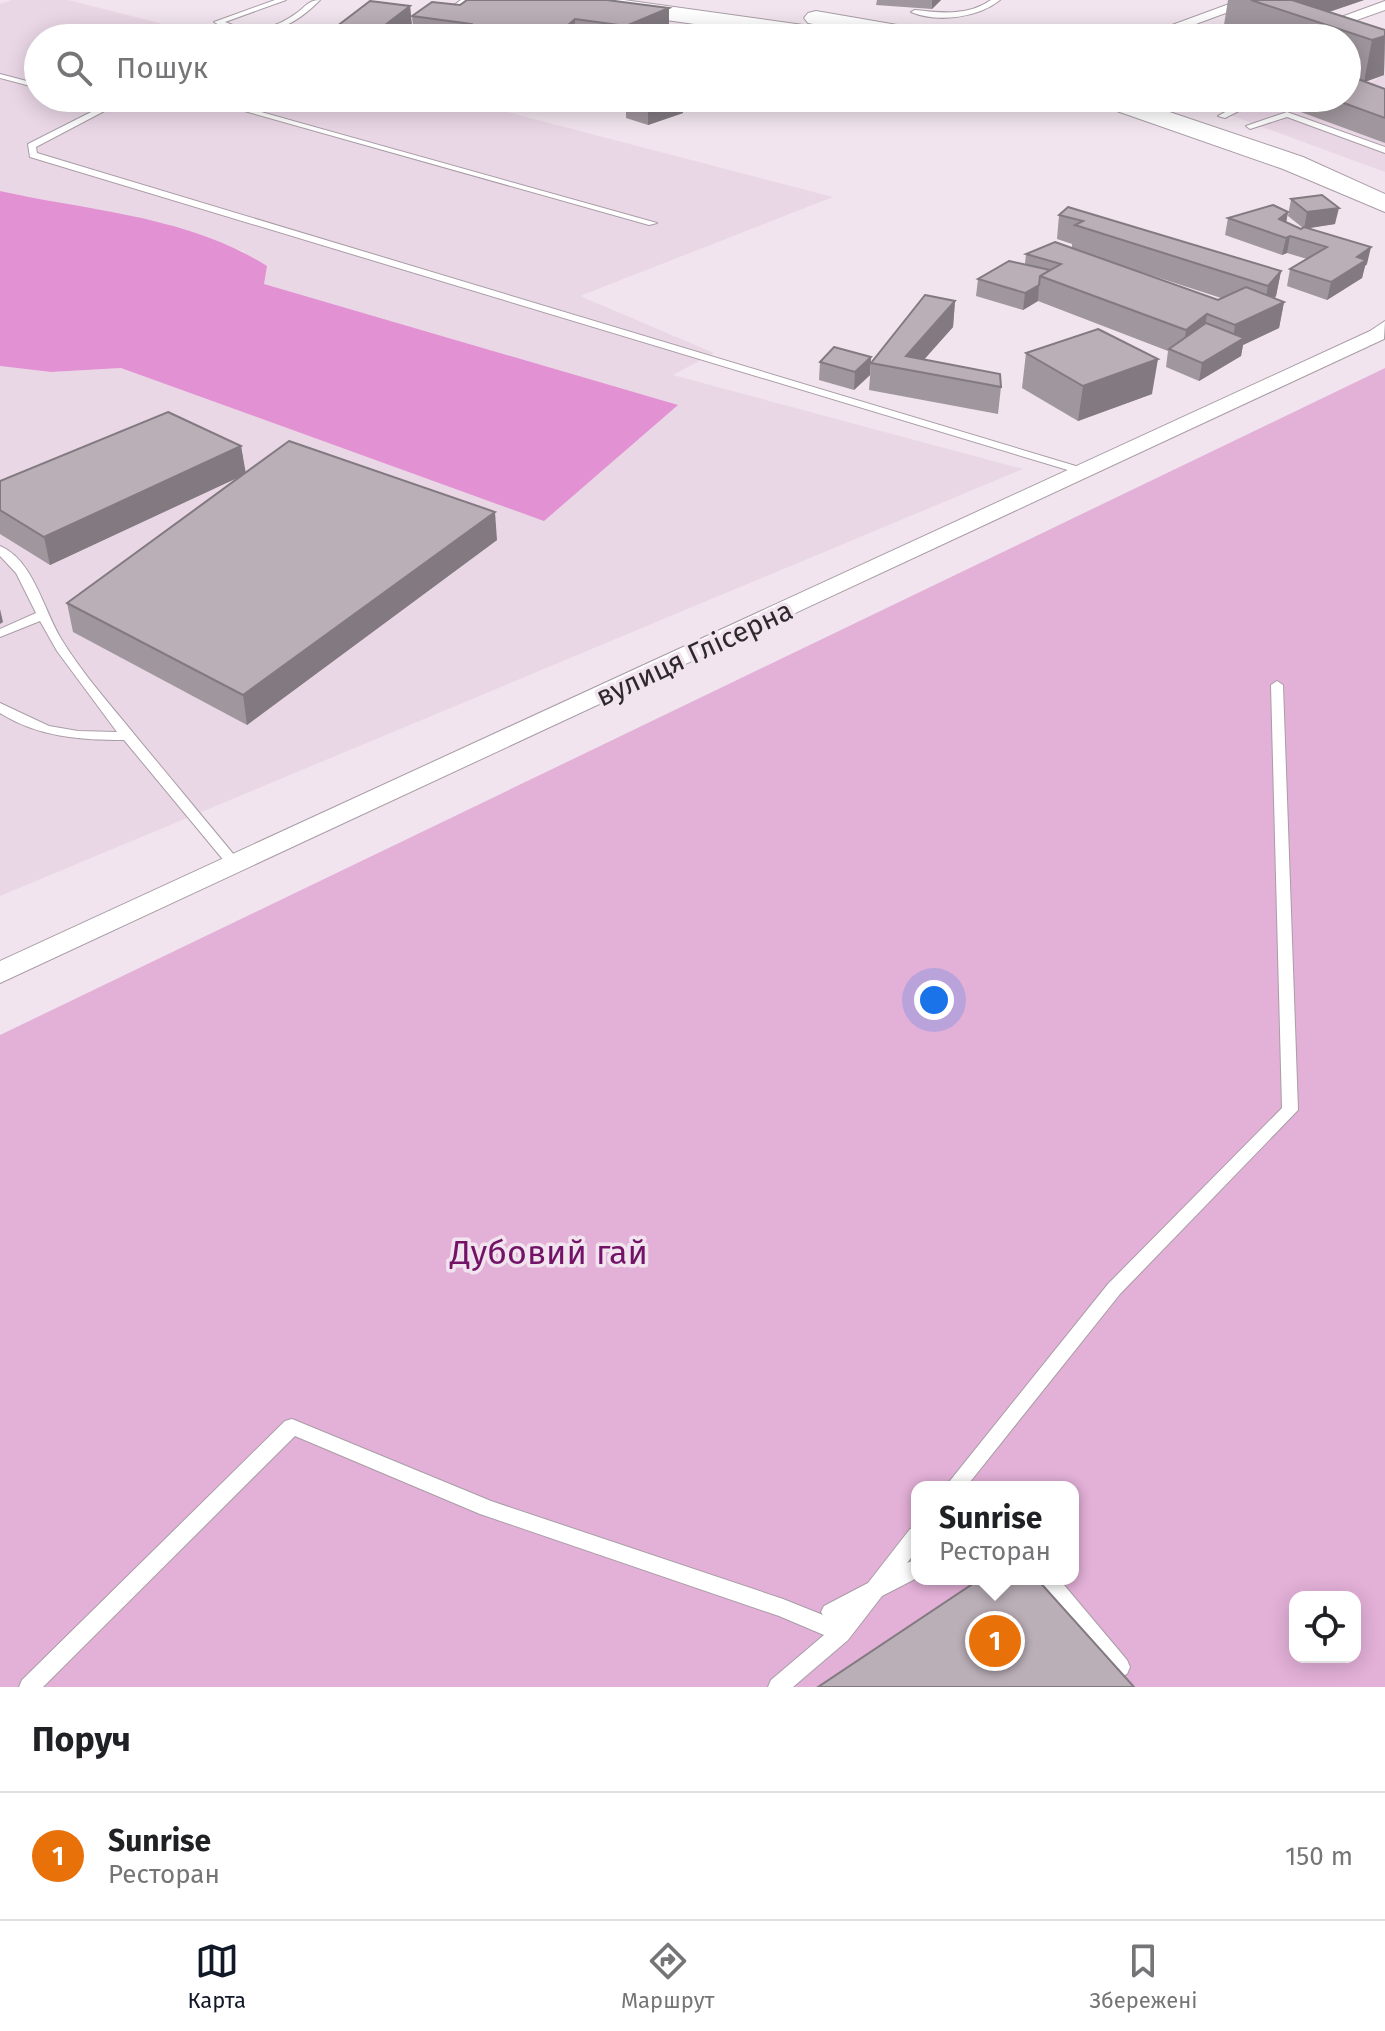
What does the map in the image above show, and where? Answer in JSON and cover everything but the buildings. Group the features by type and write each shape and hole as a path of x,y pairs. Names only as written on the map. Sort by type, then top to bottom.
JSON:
{"main road":[{"path":"573,0 697,24"},
{"path":"679,0 855,24"},
{"path":"1149,112 1293,163 1385,204"},
{"path":"1209,112 1385,180"},
{"path":"1193,126 1188,117 1199,114 1233,120"}],"street":[{"path":"1184,24 1254,0"},
{"path":"1196,3 1221,11"},
{"path":"1333,24 1381,9"},
{"name":"вулиця Глісерна","path":"0,973 1085,472 1382,331"}],"lane":[{"path":"226,24 218,22 282,0"},
{"path":"287,24 316,0"},
{"path":"915,12 967,14 996,0"},
{"path":"432,24 470,1"},
{"path":"421,19 436,21"},
{"path":"0,76 24,82"},
{"path":"97,112 31,146 33,155 1085,472"},
{"path":"252,112 652,223"},
{"path":"1233,120 1243,112"},
{"path":"1233,120 1287,114 1385,150"},
{"path":"0,550 26,578 57,643 235,865"},
{"path":"0,633 43,615"},
{"path":"960,1481 1114,1289 1290,1110 1277,685"},
{"path":"0,707 34,727 60,734 129,736"},
{"path":"29,1687 292,1427 487,1508 783,1608 841,1633"},
{"path":"778,1687 841,1633 911,1543"},
{"path":"841,1633 831,1612 911,1571"},
{"path":"1052,1585 1120,1667"}],"shaded area":[{"path":"12,0 68,0 163,24 24,24 24,112 507,112 833,197 580,296 714,353 673,375 1023,469 0,896 0,366 51,372 121,368 245,252 166,224 0,191 0,4"},
{"path":"1385,74 1385,172 1222,112 1361,112 1361,89"},
{"path":"0,191 138,217 205,236 267,266 264,284 678,405 544,521 121,368 51,372 0,366"}],"green space":[{"name":"Дубовий гай","path":"1385,368 1385,1687 0,1687 0,1035"}],"place":[{"name":"Sunrise","path":"995,1641"}]}
